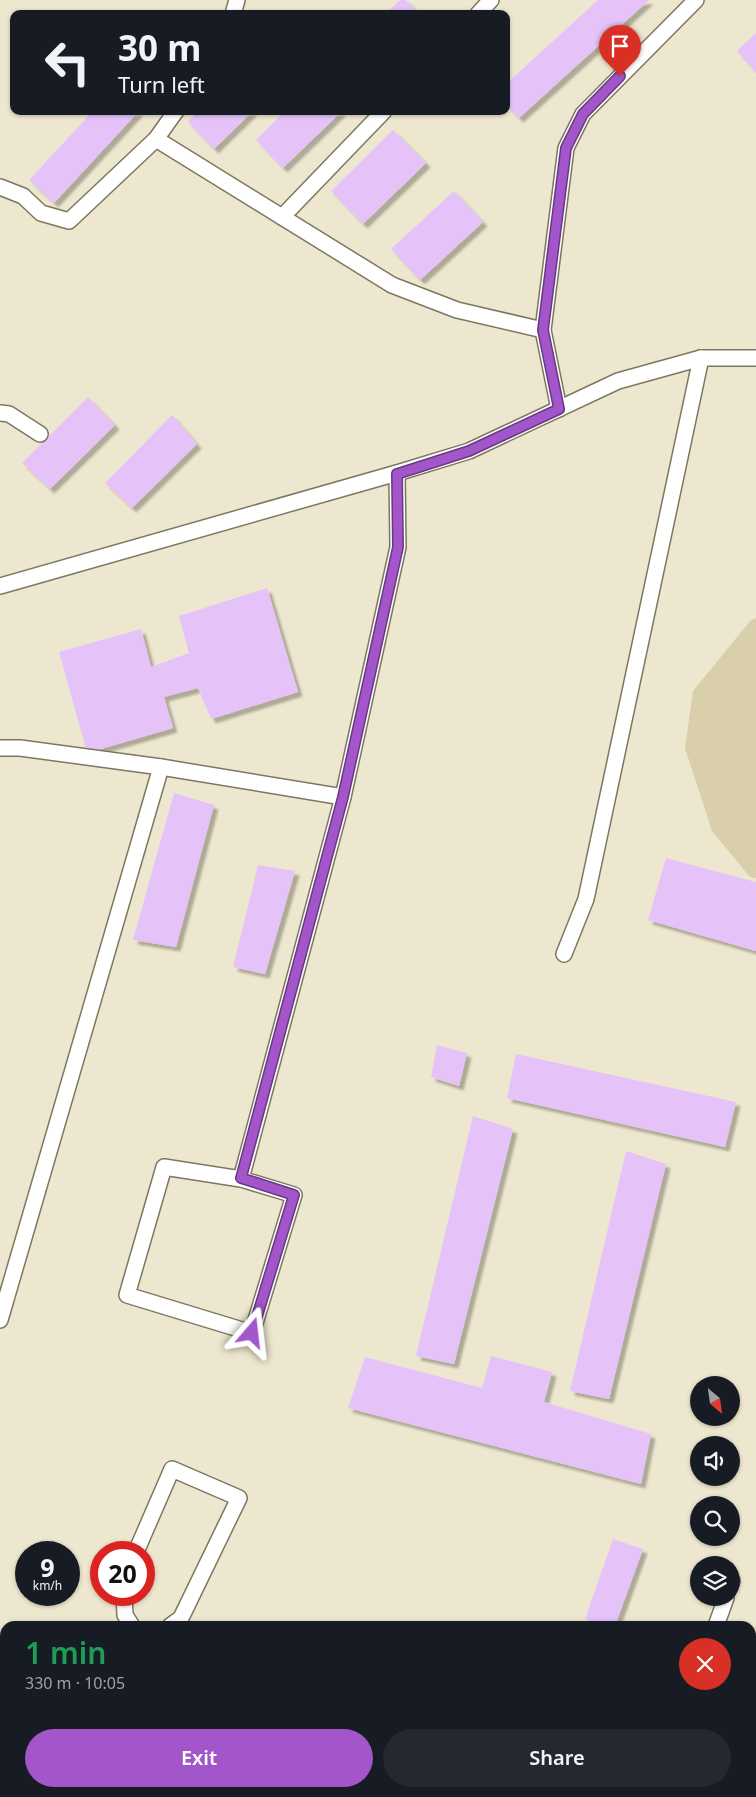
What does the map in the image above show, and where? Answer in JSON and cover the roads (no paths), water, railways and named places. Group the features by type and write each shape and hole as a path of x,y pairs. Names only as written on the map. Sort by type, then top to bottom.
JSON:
{"lane":[{"path":"482,10 491,0"},
{"path":"559,409 543,330 566,148 583,114 696,0"},
{"path":"0,187 23,196 41,213 69,221 156,139 173,115"},
{"path":"282,217 380,115"},
{"path":"156,139 392,285 458,310 543,330"},
{"path":"564,954 586,898 701,358"},
{"path":"0,586 397,474 469,451 618,381 701,358 756,358"},
{"path":"0,413 9,414 40,434"},
{"path":"241,1178 343,797 398,547 397,474"},
{"path":"0,748 20,748 160,767 343,797"},
{"path":"0,1320 160,767"},
{"path":"164,1167 241,1178 294,1195 252,1333 127,1295 164,1167"},
{"path":"141,1541 172,1469 239,1498 181,1618 177,1621"},
{"path":"124,1606 124,1615 128,1621"},
{"path":"718,1621 723,1606"}]}
